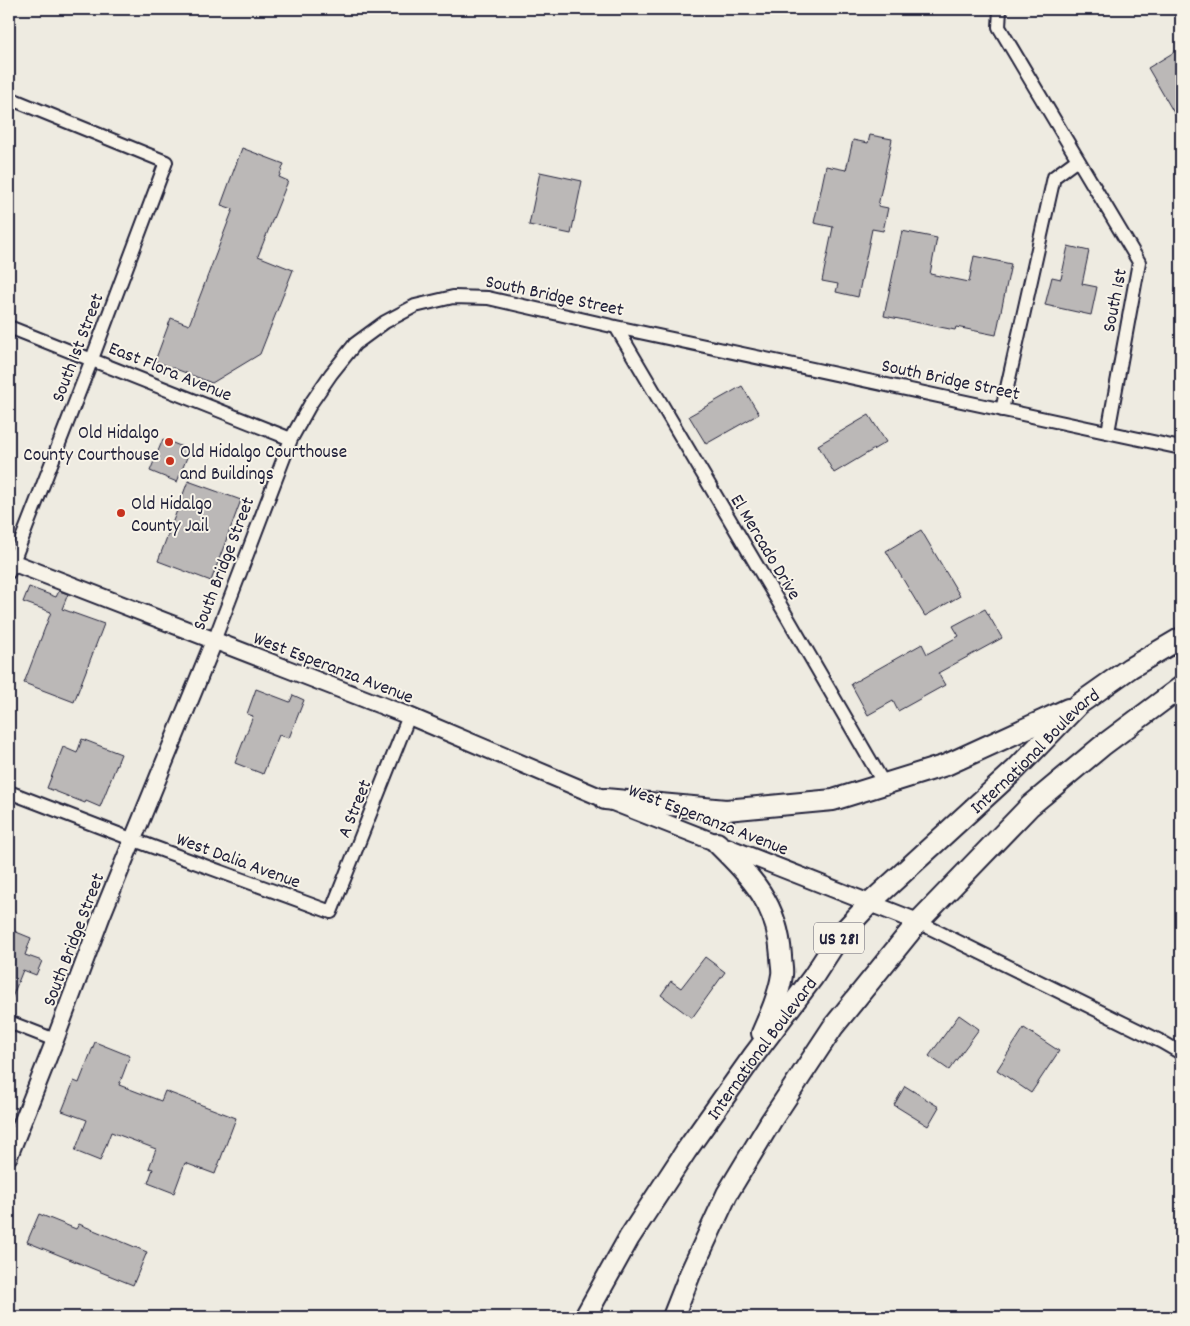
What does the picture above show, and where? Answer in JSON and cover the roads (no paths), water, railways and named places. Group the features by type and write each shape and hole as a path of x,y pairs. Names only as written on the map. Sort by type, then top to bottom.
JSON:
{"main road":[{"name":"International Boulevard","path":"585,1317 629,1238 686,1151 754,1055 813,977 841,934 870,903 1016,769 1079,704 1130,668 1181,638"},
{"name":"International Boulevard","path":"673,1317 690,1274 727,1194 771,1121 833,1027 918,922 1030,806 1102,746 1181,687"},
{"path":"605,799 726,810 833,800 946,766 1079,704"},
{"path":"717,842 748,874 767,902 780,937 782,975 774,1004 754,1055"}],"street":[{"name":"South 1st","path":"1000,9 999,27 1139,262 1108,432"},
{"name":"South 1st Street","path":"9,98 166,162 92,359 10,565"},
{"path":"1002,410 1054,177 1077,160"},
{"name":"South Bridge Street","path":"9,1156 102,915 214,641 292,439 316,396 331,374 355,344 385,322 415,306 453,297 488,298 1181,448"},
{"name":"East Flora Avenue","path":"9,326 292,439"},
{"name":"El Mercado Drive","path":"616,327 884,784"},
{"name":"West Esperanza Avenue","path":"10,565 409,716 605,799 918,922 1155,1038 1181,1053"},
{"name":"A Street","path":"331,912 409,716"},
{"name":"West Dalia Avenue","path":"9,792 331,912"},
{"path":"9,1022 55,1040"}],"place":[{"name":"Old Hidalgo County Courthouse","path":"169,442"},
{"name":"Old Hidalgo Courthouse and Buildings","path":"170,461"},
{"name":"Old Hidalgo County Jail","path":"121,513"}]}
